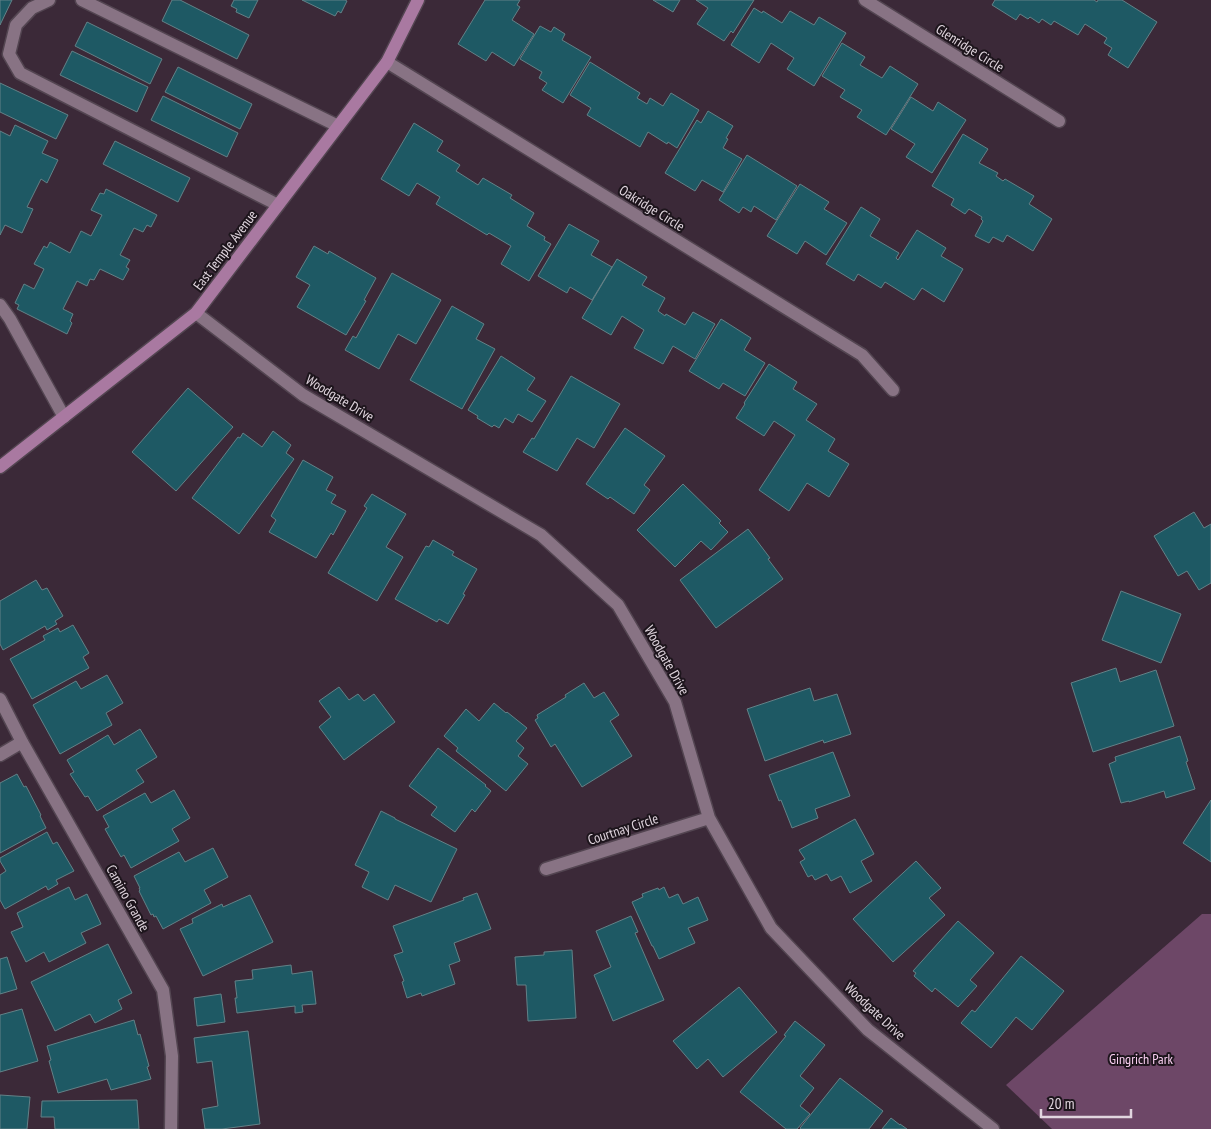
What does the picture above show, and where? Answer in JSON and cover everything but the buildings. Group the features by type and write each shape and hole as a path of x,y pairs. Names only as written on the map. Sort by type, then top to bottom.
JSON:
{"main road":[{"name":"East Temple Avenue","path":"0,467 196,313 387,62 418,0"}],"street":[{"path":"49,0 32,8 16,25 9,54 20,73 278,205"},
{"path":"82,0 338,126"},
{"name":"Glenridge Circle","path":"865,0 1059,121"},
{"name":"Oakridge Circle","path":"387,62 862,355 893,390"},
{"path":"0,304 64,417"},
{"name":"Woodgate Drive","path":"196,313 303,395 541,535 618,605 675,702 709,818 771,928 868,1030 993,1129"},
{"name":"Camino Grande","path":"0,699 22,742 163,990 172,1056 171,1129"},
{"path":"0,755 22,742"},
{"name":"Courtnay Circle","path":"546,869 709,818"}],"green space":[{"name":"Gingrich Park","path":"1202,914 1211,914 1211,1129 1052,1129 1006,1085"}]}
